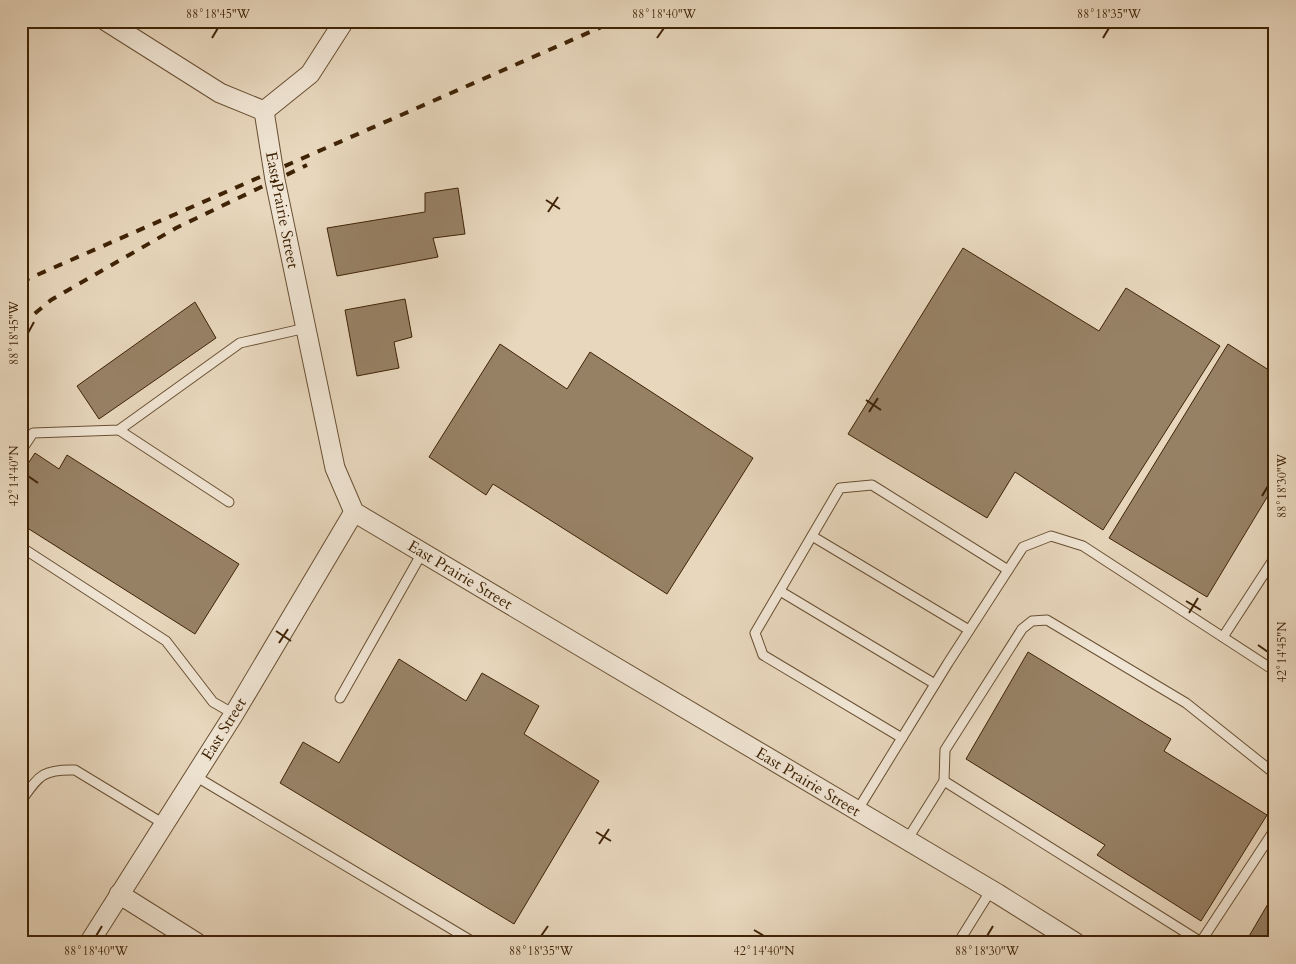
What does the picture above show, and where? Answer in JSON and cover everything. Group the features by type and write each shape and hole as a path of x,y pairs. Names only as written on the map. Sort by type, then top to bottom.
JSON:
{"street":[{"path":"106,21 220,93 264,110 310,74 344,21"},
{"name":"East Prairie Street","path":"264,110 274,172 335,468 354,512 991,890 1076,943"},
{"name":"East Street","path":"89,943 234,714 354,512"},
{"path":"119,894 197,943"}],"lane":[{"path":"21,450 33,433 119,430 240,343 306,328"},
{"path":"119,430 229,502"},
{"path":"902,738 763,656 755,633 840,488 872,485 1008,570"},
{"path":"812,536 969,630"},
{"path":"857,811 935,684 1023,547 1051,536 1083,546 1275,670"},
{"path":"21,547 166,641 213,702 234,714"},
{"path":"340,698 422,553"},
{"path":"1223,638 1275,557"},
{"path":"780,591 935,684"},
{"path":"907,840 944,781 945,750 1022,629 1032,621 1047,620 1186,703 1275,774"},
{"path":"21,801 36,780 47,772 75,770 164,824"},
{"path":"195,776 475,943"},
{"path":"944,781 1200,942 1275,829"},
{"path":"958,943 991,890"}],"building":[{"path":"458,188 465,234 433,238 438,257 337,276 327,228 425,212 425,193"},
{"path":"963,248 1099,331 1126,288 1220,346 1103,530 1015,472 987,518 848,434"},
{"path":"405,299 412,337 394,342 399,368 357,376 345,310"},
{"path":"195,302 216,338 99,419 77,386"},
{"path":"500,344 567,389 590,352 753,458 667,594 493,484 486,495 429,457"},
{"path":"1228,344 1275,374 1275,484 1207,597 1109,538"},
{"path":"35,453 59,469 67,455 239,564 195,634 21,524 21,474"},
{"path":"1028,652 1171,739 1164,751 1267,815 1201,921 1097,855 1105,845 966,759"},
{"path":"399,659 466,701 482,673 539,706 524,734 599,781 514,924 280,783 303,742 339,763"},
{"path":"1275,892 1275,943 1245,943"}],"railway":[{"path":"21,282 615,21"},
{"path":"21,325 51,300 176,228 307,165"}]}
